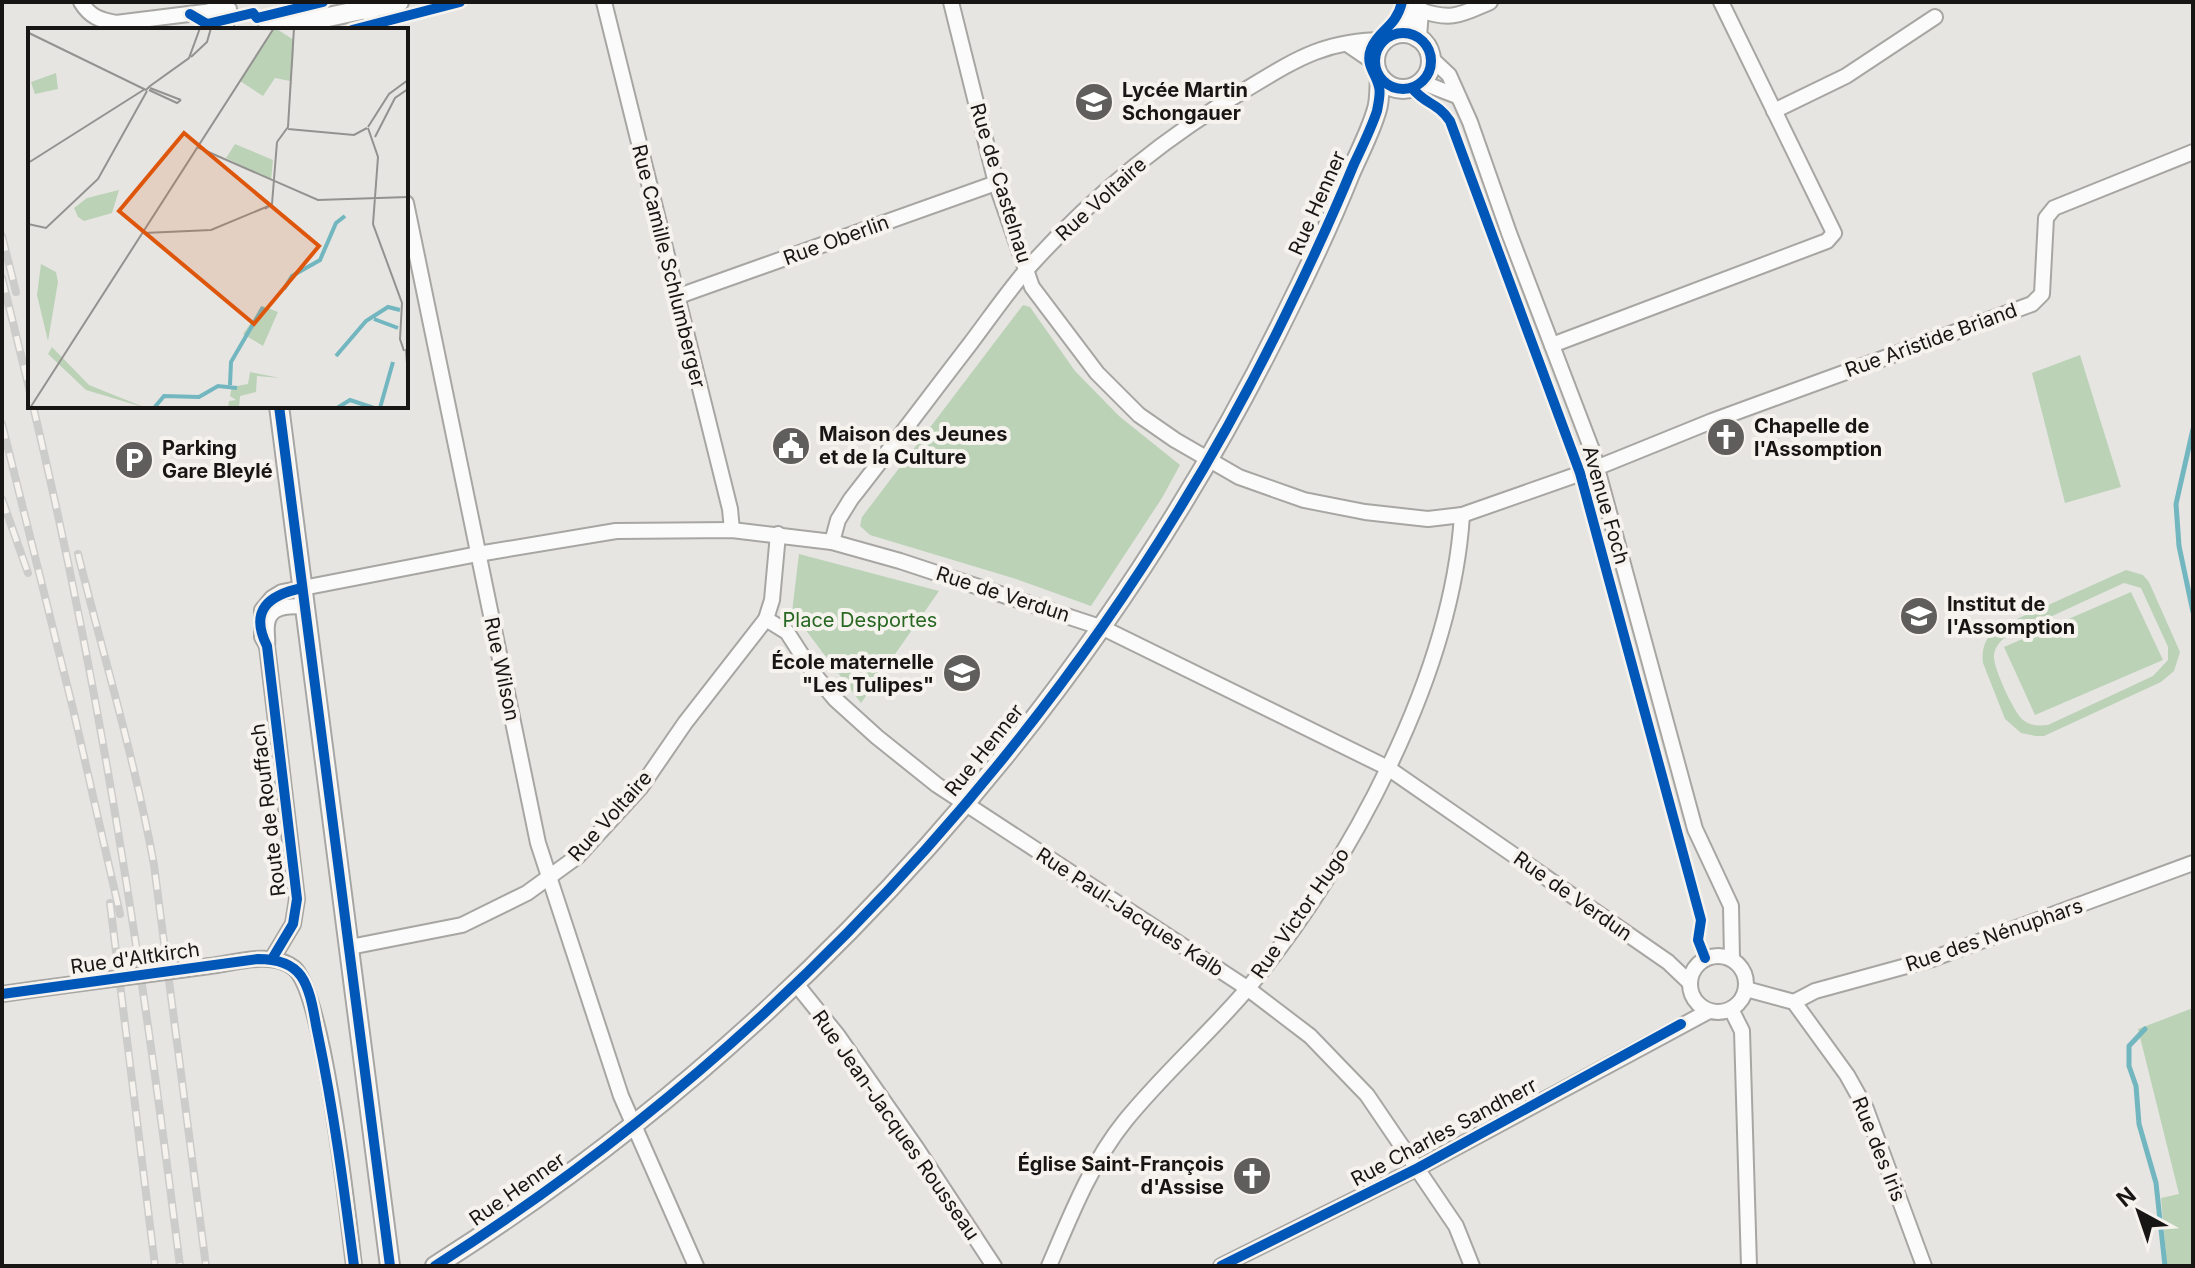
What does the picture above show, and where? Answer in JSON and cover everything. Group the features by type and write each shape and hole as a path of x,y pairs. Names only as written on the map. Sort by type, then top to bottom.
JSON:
{"street":[{"path":"81,2 87,12 99,20 116,23 222,6"},
{"path":"275,28 370,5 399,2"},
{"name":"Rue Camille Schlumberger","path":"604,2 730,509 732,530"},
{"name":"Rue de Castelnau","path":"951,2 996,183 1032,287 1097,373 1139,415 1209,462 1239,477 1304,500 1365,512 1428,519 1462,515 1596,468"},
{"path":"1414,5 1439,17 1456,16 1490,2"},
{"path":"1552,345 1827,241 1834,233 1721,2"},
{"path":"370,5 371,28"},
{"path":"1378,70 1377,50 1414,5"},
{"path":"1414,5 1417,37"},
{"path":"222,6 225,28"},
{"path":"222,6 231,28"},
{"path":"1774,111 1846,76 1935,17"},
{"path":"1347,44 1378,70 1389,86 1412,88 1429,71 1431,58 1426,46 1417,37 1406,34 1390,37"},
{"name":"Rue Voltaire","path":"832,542 838,520 851,499 1027,270 1112,187 1162,145 1216,107 1298,58 1324,46 1390,37"},
{"name":"Avenue Foch","path":"1431,58 1449,75 1470,122 1592,450 1695,829 1731,906 1732,959"},
{"name":"Rue Henner","path":"435,1266 512,1217 634,1126 797,985 903,875 1033,720 1103,628 1209,462 1259,370 1328,229 1378,108 1378,70"},
{"path":"1421,82 1457,96"},
{"name":"Rue Henner","path":"1378,108 1399,89"},
{"name":"Rue Aristide Briand","path":"1596,468 1740,411 2032,304 2042,294 2046,218 2054,208 2193,152"},
{"name":"Rue Oberlin","path":"676,297 996,183"},
{"name":"Rue Wilson","path":"408,213 538,843 621,1096 696,1266"},
{"path":"279,408 390,1266"},
{"name":"Rue Victor Hugo","path":"1049,1266 1091,1177 1124,1123 1247,988 1293,930 1330,874 1388,768 1434,649 1459,558 1462,515"},
{"name":"Rue de Verdun","path":"303,597 326,585 478,554 616,531 732,530 832,542 900,561 1103,628 1388,768 1668,962 1689,982"},
{"path":"778,534 772,600 766,619 787,632 814,674 835,699 877,737 964,804"},
{"name":"Route de Rouffach","path":"272,959 293,924 297,899 267,625 270,608 303,597"},
{"name":"Rue Voltaire","path":"350,947 462,925 527,893 578,856 641,787 685,723 766,619"},
{"name":"Rue Paul-Jacques Kalb","path":"964,804 1247,988 1310,1036 1367,1095 1456,1226 1472,1266"},
{"name":"Rue des Nénuphars","path":"1794,1002 1815,991 1932,959 2193,863"},
{"path":"1668,962 1697,964 1715,955 1731,927"},
{"path":"1693,999 1709,1011 1720,1012 1731,1009 1741,1001 1746,989 1746,977 1741,967 1732,959 1715,955"},
{"path":"272,959 294,968 301,976 309,997 332,1103 354,1266"},
{"name":"Rue d'Altkirch","path":"2,994 272,959"},
{"path":"1681,1024 1693,999 1689,982 1697,964"},
{"name":"Rue Jean-Jacques Rousseau","path":"797,985 838,1036 994,1266"},
{"path":"1746,989 1794,1002"},
{"name":"Rue des Iris","path":"1794,1002 1847,1075 1866,1109 1924,1266"},
{"path":"1731,1009 1742,1031 1749,1266"},
{"name":"Rue Charles Sandherr","path":"1221,1266 1418,1168 1709,1011"}],"green space":[{"path":"1023,305 1030,307 1075,371 1119,416 1180,465 1091,606 1016,579 870,535 860,526 862,517"},
{"path":"2080,355 2121,487 2065,503 2032,373"},
{"name":"Place Desportes","path":"799,554 939,591 861,703 792,612"},
{"path":"2126,570 2143,575 2149,582 2180,652 2174,671 2161,682 2044,736 2036,736 2021,733 2005,719 1983,663 1985,643 1997,628","holes":["2124,583 2141,588 2168,647 2168,660 2153,676 2048,725 2035,725 2023,720 2009,699 1996,668 1994,655 2000,642"]},
{"path":"2131,592 2163,660 2035,715 2004,647"},
{"path":"2193,1008 2193,1266 2167,1266 2161,1198 2179,1194 2138,1029"}],"waterway":[{"path":"2193,429 2176,504 2179,546 2193,612"},
{"path":"2145,1029 2129,1046 2129,1066 2136,1086 2139,1124 2156,1183 2165,1266"}],"railway":[{"path":"2,236 16,292"},
{"path":"2,278 28,384"},
{"path":"33,408 80,619 100,727 136,942 180,1266"},
{"path":"2,424 120,914"},
{"path":"2,499 28,573"},
{"path":"78,554 128,748 154,865 206,1266"},
{"path":"110,903 155,1266"}],"cycle path":[{"path":"190,14 207,24 253,13 257,18 323,2"},
{"path":"360,28 460,2"},
{"path":"435,1266 568,1175 695,1075 814,966 926,849 1030,725 1125,594 1210,457 1286,314 1375,118 1380,90 1369,55 1374,43 1396,18 1402,2"},
{"path":"1403,33 1422,42 1431,61 1422,80 1403,89 1384,80 1375,61 1384,42 1403,33"},
{"path":"1412,88 1441,110 1450,121 1580,473 1701,920 1698,940 1705,958"},
{"path":"279,408 390,1266"},
{"path":"272,959 293,924 297,899 267,646 260,623 265,606 272,600 302,588"},
{"path":"2,994 258,959 292,967 305,982 314,1013 334,1122 354,1266"},
{"path":"1221,1266 1418,1168 1681,1024"}],"place":[{"name":"Lycée Martin Schongauer","path":"1094,102"},
{"name":"Chapelle de l'Assomption","path":"1726,437"},
{"name":"Maison des Jeunes et de la Culture","path":"791,446"},
{"name":"Parking Gare Bleylé","path":"134,460"},
{"name":"Institut de l'Assomption","path":"1919,616"},
{"name":"École maternelle \"Les Tulipes\"","path":"962,673"},
{"name":"Église Saint-François d'Assise","path":"1252,1176"}]}
